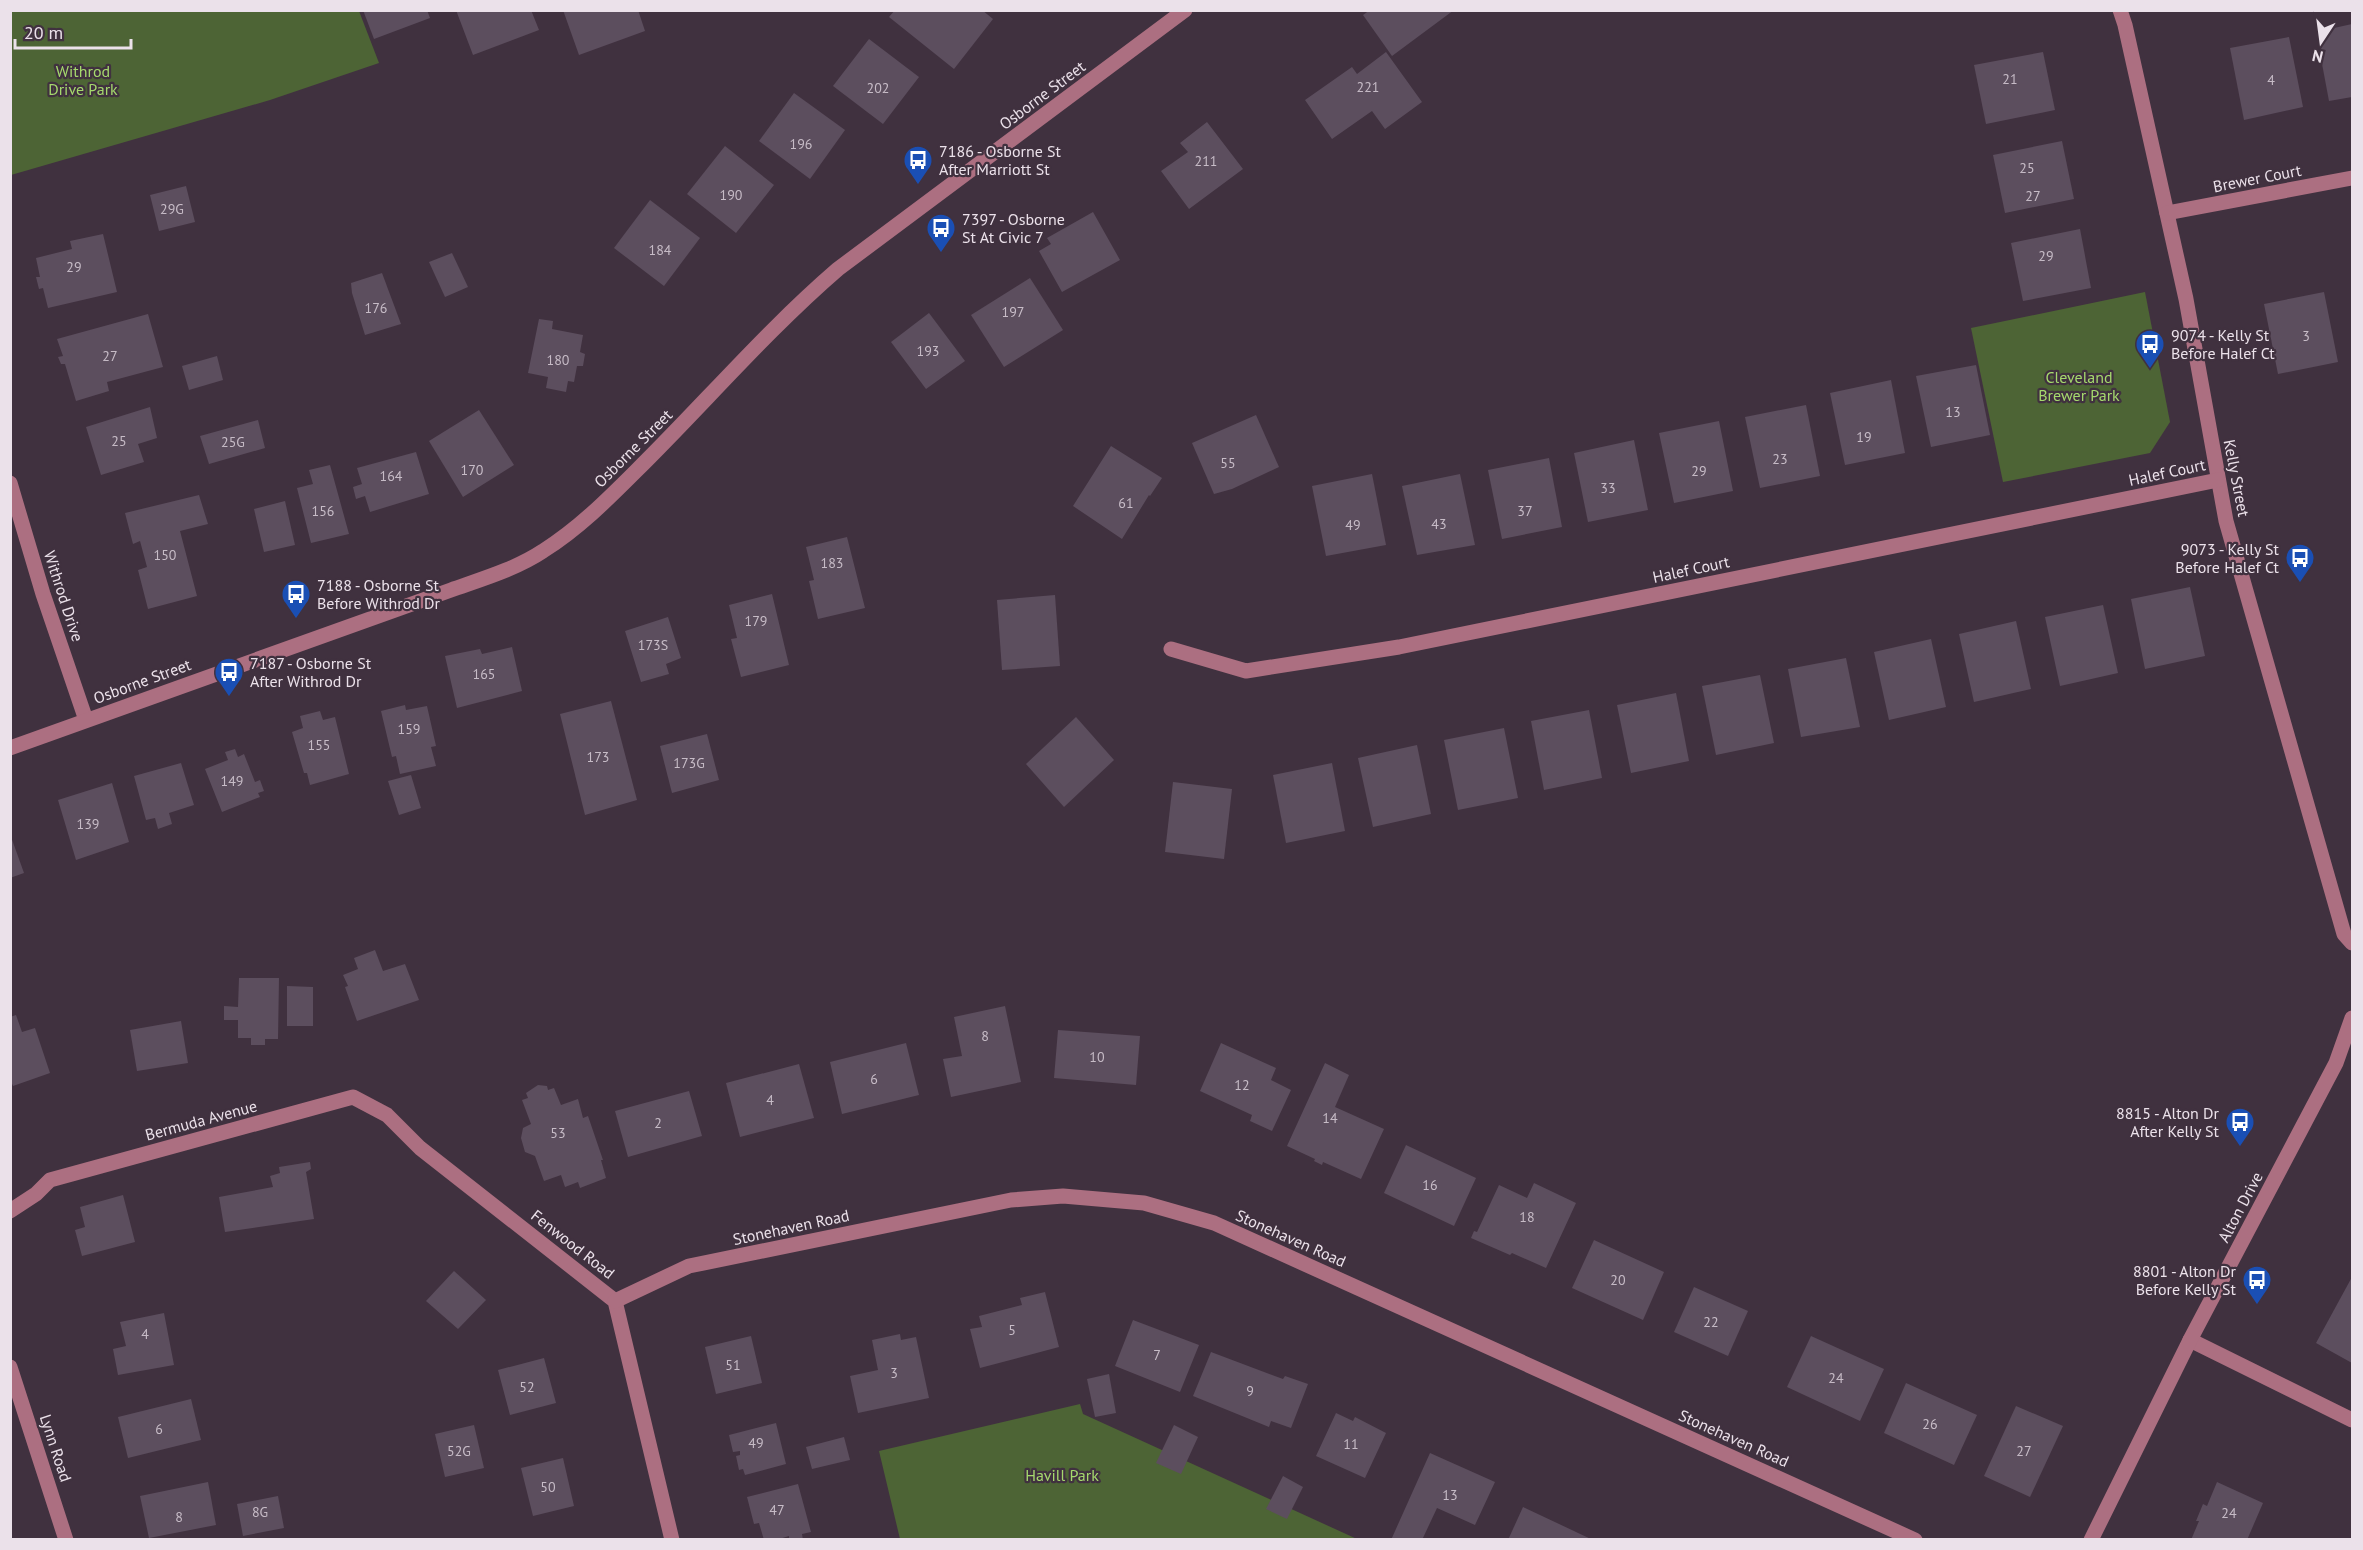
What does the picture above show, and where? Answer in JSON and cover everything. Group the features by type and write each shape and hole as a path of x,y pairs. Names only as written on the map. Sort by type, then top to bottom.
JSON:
{"street":[{"name":"Osborne Street","path":"10,748 451,590 541,553 578,526 623,484 799,303 838,268 1185,10"},
{"name":"Kelly Street","path":"2120,10 2126,25 2186,299 2226,521 2344,934 2352,943"},
{"name":"Brewer Court","path":"2167,213 2352,178"},
{"name":"Halef Court","path":"1171,649 1246,671 1387,648 2218,480"},
{"name":"Withrod Drive","path":"10,483 43,594 86,720"},
{"name":"Alton Drive","path":"2091,1539 2190,1340 2336,1063 2352,1018"},
{"name":"Bermuda Avenue","path":"10,1211 36,1194 50,1180 353,1097 387,1115 402,1128"},
{"name":"Fenwood Road","path":"402,1128 420,1148 615,1301 672,1539"},
{"name":"Stonehaven Road","path":"615,1301 689,1266 1011,1200 1063,1196 1144,1203 1214,1223 1915,1539"},
{"path":"2190,1340 2352,1420"},
{"name":"Lynn Road","path":"10,1367 66,1539"}],"green space":[{"name":"Withrod Drive Park","path":"11,10 359,11 379,63 270,100 11,175"},
{"name":"Cleveland Brewer Park","path":"2145,292 2170,422 2150,453 2003,482 1971,328"},
{"name":"Havill Park","path":"1080,1404 1083,1414 1357,1539 900,1539 879,1451"}],"building":[{"path":"363,10 427,10 430,18 374,39"},
{"path":"456,10 531,10 539,30 473,55"},
{"path":"563,10 638,10 645,31 579,55"},
{"path":"895,10 982,10 993,19 954,69 889,17"},
{"path":"1370,10 1454,10 1392,56 1363,15"},
{"path":"2352,24 2352,97 2329,101 2316,32"},
{"path":"2289,37 2303,107 2244,120 2230,48"},
{"path":"869,39 919,77 883,124 833,86"},
{"path":"1386,52 1422,102 1385,129 1372,111 1332,139 1305,100 1352,67 1357,74"},
{"path":"2043,52 2055,110 1986,124 1974,65"},
{"path":"794,93 845,130 810,179 759,141"},
{"path":"1207,122 1243,169 1189,209 1161,171 1188,152 1180,143"},
{"path":"2062,141 2074,199 2005,213 1993,155"},
{"path":"725,146 774,185 736,233 687,194"},
{"path":"186,186 195,222 159,231 150,195"},
{"path":"650,200 700,238 664,286 614,248"},
{"path":"1093,212 1120,260 1062,292 1039,251 1051,244 1047,238"},
{"path":"2080,229 2091,288 2023,301 2011,243"},
{"path":"103,234 117,292 48,308 43,288 39,289 36,277 40,277 36,258 72,249 70,241"},
{"path":"452,253 468,287 445,297 429,262"},
{"path":"382,273 401,324 365,335 351,283"},
{"path":"1030,278 1063,330 1004,367 971,315"},
{"path":"2324,292 2338,362 2278,374 2264,304"},
{"path":"929,313 965,361 926,389 891,342"},
{"path":"148,314 163,367 107,382 109,391 76,401 65,364 61,364 58,357 63,356 57,339"},
{"path":"539,319 553,321 552,329 583,335 580,352 585,354 583,366 577,366 574,382 568,381 566,392 546,388 548,377 528,373"},
{"path":"217,356 223,380 189,390 182,366"},
{"path":"1976,365 1990,435 1931,447 1916,376"},
{"path":"1891,380 1905,453 1845,465 1830,393"},
{"path":"1806,405 1820,476 1760,488 1745,417"},
{"path":"150,407 157,438 138,444 144,462 101,475 86,427"},
{"path":"479,410 514,465 463,497 429,441"},
{"path":"1256,415 1279,467 1232,489 1214,494 1192,443"},
{"path":"258,420 265,448 209,464 200,436"},
{"path":"1719,421 1733,491 1674,503 1659,433"},
{"path":"1634,440 1648,510 1588,522 1574,453"},
{"path":"1111,446 1162,478 1122,539 1073,506"},
{"path":"416,452 429,494 370,512 365,496 356,499 353,487 362,484 357,468"},
{"path":"1549,458 1562,527 1502,539 1488,470"},
{"path":"330,465 349,534 311,543 297,488 313,484 309,470"},
{"path":"1372,474 1386,545 1326,556 1312,486"},
{"path":"1460,474 1475,545 1417,555 1402,486"},
{"path":"199,495 208,524 180,531 197,596 148,609 138,570 147,567 140,541 133,544 125,513"},
{"path":"285,501 295,545 264,552 254,509"},
{"path":"847,537 865,608 818,619 809,581 814,580 806,547"},
{"path":"2190,587 2205,656 2145,669 2131,599"},
{"path":"772,594 789,665 741,677 731,639 737,638 729,605"},
{"path":"1055,595 1060,666 1002,670 997,600"},
{"path":"2103,605 2118,673 2060,686 2045,617"},
{"path":"668,617 681,658 666,664 669,674 641,682 625,631"},
{"path":"2016,621 2031,689 1974,702 1959,634"},
{"path":"1931,639 1946,707 1889,720 1874,652"},
{"path":"512,647 522,691 457,708 445,656 480,649 482,654"},
{"path":"1846,658 1860,727 1801,737 1788,669"},
{"path":"1760,675 1774,743 1716,755 1702,686"},
{"path":"1676,693 1689,761 1631,773 1617,705"},
{"path":"611,701 637,800 585,815 560,714"},
{"path":"405,705 406,710 427,706 436,746 431,747 436,766 400,774 396,756 392,757 381,711"},
{"path":"1589,710 1602,778 1544,790 1531,721"},
{"path":"320,711 323,720 335,717 349,774 310,785 307,773 304,773 292,732 303,728 300,716"},
{"path":"1076,717 1114,760 1064,807 1026,764"},
{"path":"1504,728 1518,798 1458,810 1444,740"},
{"path":"707,734 719,780 672,793 660,746"},
{"path":"1417,745 1431,814 1373,827 1358,758"},
{"path":"235,749 238,757 244,754 255,782 260,780 264,791 258,793 260,797 222,812 205,769 228,760 225,752"},
{"path":"181,763 194,805 169,813 172,824 158,829 155,818 146,820 134,776"},
{"path":"1332,763 1345,831 1286,843 1273,775"},
{"path":"411,775 421,808 399,815 388,781"},
{"path":"1173,782 1232,789 1224,859 1165,852"},
{"path":"112,783 129,842 76,860 58,800"},
{"path":"10,834 24,873 10,878"},
{"path":"375,950 383,971 405,964 419,1000 357,1021 343,975 358,969 354,958"},
{"path":"239,978 279,978 278,1039 265,1039 265,1045 251,1045 251,1038 238,1038 238,1020 224,1020 224,1006 238,1007"},
{"path":"287,986 313,987 313,1026 287,1026"},
{"path":"1005,1006 1021,1082 951,1097 943,1059 962,1056 954,1017"},
{"path":"16,1015 22,1032 35,1028 50,1073 13,1086 10,1079 10,1017"},
{"path":"181,1021 188,1063 137,1071 130,1030"},
{"path":"1058,1030 1140,1036 1136,1085 1054,1078"},
{"path":"906,1043 919,1095 842,1114 830,1062"},
{"path":"1221,1043 1276,1068 1271,1080 1291,1090 1272,1131 1250,1121 1252,1115 1200,1091"},
{"path":"1325,1063 1349,1075 1335,1107 1384,1129 1361,1179 1323,1162 1322,1165 1314,1161 1315,1159 1287,1146"},
{"path":"799,1064 814,1118 740,1137 726,1083"},
{"path":"538,1085 547,1086 548,1090 554,1088 561,1105 578,1099 583,1118 588,1116 603,1160 601,1160 606,1178 580,1188 578,1182 565,1187 561,1175 544,1181 535,1156 525,1152 521,1138 523,1128 531,1124 522,1100 528,1098 526,1093"},
{"path":"689,1091 702,1136 628,1157 615,1111"},
{"path":"1406,1145 1476,1178 1454,1226 1384,1193"},
{"path":"310,1162 311,1169 306,1172 314,1219 225,1232 219,1197 273,1187 270,1176 280,1173 279,1167"},
{"path":"1534,1183 1576,1203 1546,1268 1471,1238 1474,1231 1477,1232 1499,1185 1527,1198"},
{"path":"123,1195 135,1242 82,1256 75,1230 85,1227 80,1207"},
{"path":"1594,1240 1664,1272 1643,1320 1572,1288"},
{"path":"454,1271 486,1300 458,1329 426,1301"},
{"path":"2352,1277 2352,1363 2316,1343"},
{"path":"1694,1287 1748,1311 1728,1356 1674,1332"},
{"path":"1045,1292 1059,1347 980,1368 970,1329 982,1327 979,1316 1022,1305 1020,1298"},
{"path":"164,1313 174,1365 118,1375 113,1349 126,1346 120,1322"},
{"path":"1133,1320 1199,1345 1180,1392 1115,1366"},
{"path":"900,1334 901,1340 916,1337 929,1398 858,1413 850,1376 878,1370 872,1340"},
{"path":"751,1336 762,1383 716,1394 705,1347"},
{"path":"1811,1336 1884,1369 1860,1421 1787,1387"},
{"path":"1211,1352 1283,1379 1285,1376 1308,1384 1291,1428 1271,1421 1269,1427 1193,1396"},
{"path":"544,1358 556,1403 510,1415 498,1370"},
{"path":"1109,1374 1116,1413 1095,1417 1087,1379"},
{"path":"1906,1383 1977,1415 1954,1465 1884,1433"},
{"path":"191,1399 201,1440 128,1458 118,1417"},
{"path":"2016,1406 2063,1426 2030,1497 1984,1476"},
{"path":"1336,1413 1353,1421 1355,1417 1386,1433 1365,1478 1316,1456"},
{"path":"776,1423 786,1464 745,1475 743,1469 739,1470 736,1456 740,1455 740,1451 733,1452 729,1435"},
{"path":"474,1425 484,1468 445,1477 435,1434"},
{"path":"1174,1425 1198,1437 1181,1474 1156,1463"},
{"path":"844,1437 850,1460 812,1469 806,1447"},
{"path":"1430,1453 1495,1482 1475,1525 1437,1508 1422,1540 1391,1540"},
{"path":"563,1458 574,1506 533,1516 521,1468"},
{"path":"1283,1476 1303,1487 1287,1519 1266,1509"},
{"path":"208,1482 216,1525 149,1538 140,1496"},
{"path":"2217,1482 2263,1503 2247,1540 2191,1540 2203,1504 2207,1506"},
{"path":"798,1484 811,1532 802,1534 803,1540 789,1540 789,1536 776,1540 764,1540 759,1523 754,1524 747,1497"},
{"path":"278,1496 284,1528 243,1536 237,1504"},
{"path":"1523,1507 1593,1540 1508,1540"}],"place":[{"name":"7186 - Osborne St After Marriott St","path":"918,186"},
{"name":"7397 - Osborne St At Civic 7","path":"941,254"},
{"name":"9074 - Kelly St Before Halef Ct","path":"2150,370"},
{"name":"9073 - Kelly St Before Halef Ct","path":"2300,584"},
{"name":"7188 - Osborne St Before Withrod Dr","path":"296,620"},
{"name":"7187 - Osborne St After Withrod Dr","path":"229,698"},
{"name":"8815 - Alton Dr After Kelly St","path":"2240,1148"},
{"name":"8801 - Alton Dr Before Kelly St","path":"2257,1306"}]}
